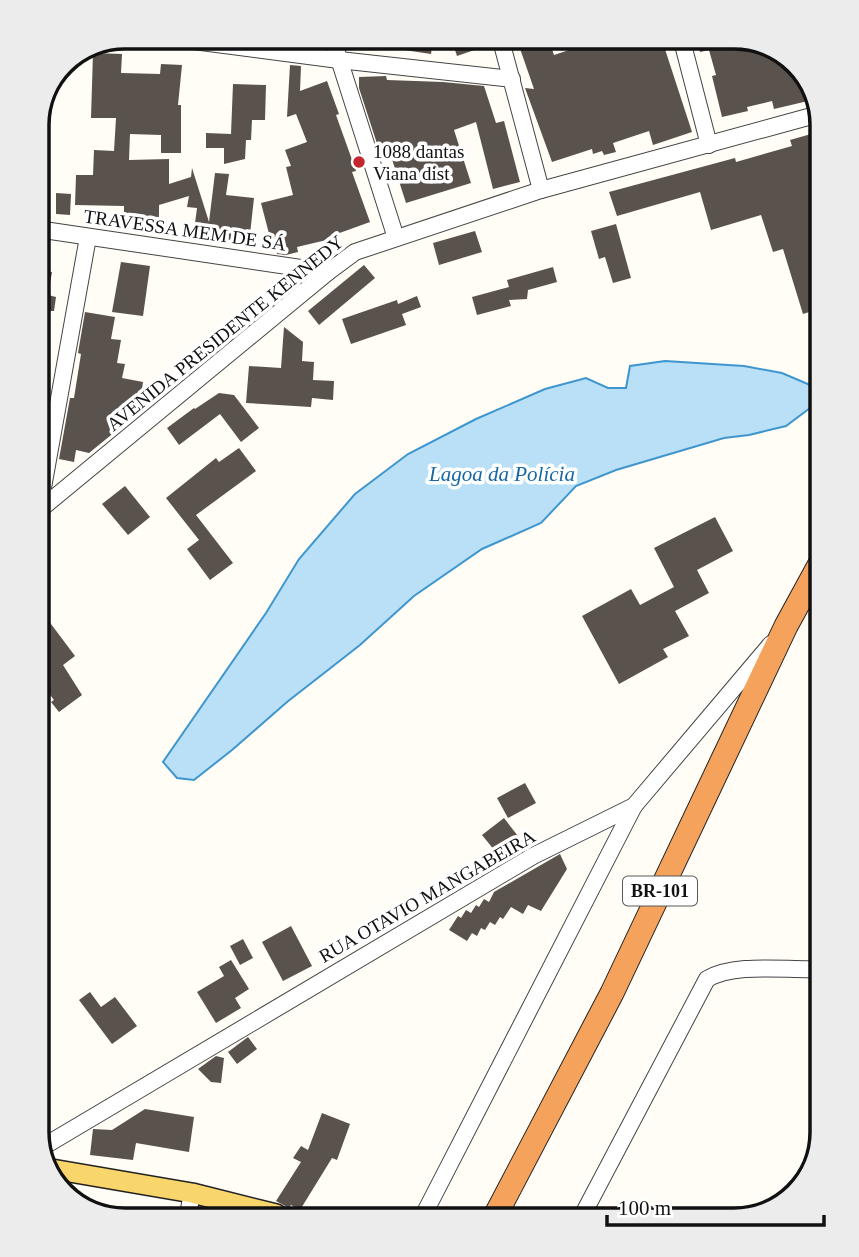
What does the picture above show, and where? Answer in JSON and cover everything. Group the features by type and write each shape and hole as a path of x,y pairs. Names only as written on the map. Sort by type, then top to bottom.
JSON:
{"highway":[{"name":"BR-101","path":"499,1208 612,993 786,626 810,582"}],"main road":[{"path":"59,1170 192,1193 252,1208"}],"street":[{"path":"255,49 512,79"},
{"path":"335,49 396,238"},
{"path":"503,49 541,190"},
{"path":"684,49 709,145"},
{"name":"AVENIDA PRESIDENTE KENNEDY","path":"49,502 355,252 541,190 809,117"},
{"name":"TRAVESSA MEM DE SÁ","path":"49,231 328,272"},
{"path":"49,451 88,237"},
{"name":"RUA OTAVIO MANGABEIRA","path":"50,1143 533,856 634,806 786,626"},
{"path":"427,1208 634,806"},
{"path":"586,1208 707,979 736,969 810,968"},
{"path":"189,1208 192,1193"}],"water":[{"name":"Lagoa da Polícia","path":"665,361 744,366 782,373 810,385 810,408 786,426 724,438 616,470 576,486 541,523 482,549 414,596 360,645 194,780 177,778 163,762 266,613 299,559 355,494 408,454 476,419 545,389 586,378 608,388 626,388 630,366"}],"building":[{"path":"398,49 432,49 431,54"},
{"path":"455,49 477,49 457,56"},
{"path":"520,49 552,49 554,55 572,49 665,49 692,132 653,145 649,131 613,143 616,152 604,155 602,151 593,154 592,149 552,162 525,88 534,89"},
{"path":"699,49 739,49 768,57 791,75 806,102 774,109 772,101 747,107 748,111 722,117 712,76 716,75 709,50 700,52"},
{"path":"101,53 122,54 121,73 160,74 161,64 182,65 178,105 181,105 181,153 161,153 161,135 130,134 129,160 169,159 169,184 191,177 192,168 209,222 215,173 229,174 226,195 254,198 249,243 228,241 229,236 194,231 197,208 187,207 189,196 159,205 159,217 137,216 137,221 124,220 124,206 75,205 76,175 93,175 94,150 114,151 116,118 91,118 93,56"},
{"path":"290,65 301,66 300,91 327,81 356,171 352,172 370,222 334,235 335,238 297,247 298,252 286,255 277,254 275,248 273,249 261,203 293,195 286,167 291,166 285,150 307,142 296,114 287,117"},
{"path":"386,76 387,80 484,86 496,123 504,121 520,182 493,189 476,122 454,130 471,183 406,203 390,153 381,156 359,88 359,77"},
{"path":"233,84 266,85 265,120 252,120 251,140 246,140 245,159 224,164 224,148 206,148 206,133 231,134"},
{"path":"810,134 810,312 803,314 783,249 773,252 761,215 711,230 700,192 617,216 609,192 735,158 736,162 792,146 790,140"},
{"path":"56,193 71,194 70,215 56,214"},
{"path":"616,224 631,278 613,283 605,257 599,259 591,231"},
{"path":"475,231 482,252 439,265 433,243"},
{"path":"121,262 150,266 143,316 112,312"},
{"path":"364,265 375,278 319,325 308,311"},
{"path":"553,267 557,282 528,290 527,299 509,300 511,306 477,315 472,297 509,287 507,280"},
{"path":"49,295 56,297 54,311 50,311 49,316"},
{"path":"417,296 421,307 402,314 406,325 351,344 342,319"},
{"path":"85,312 115,317 111,339 121,340 117,363 125,364 122,378 143,382 140,403 148,405 89,453 76,450 74,462 59,459 70,398 74,398"},
{"path":"284,327 303,342 302,361 314,362 313,380 334,381 333,400 312,398 311,407 246,403 249,366 281,368"},
{"path":"219,393 234,395 259,428 241,442 220,414 179,445 167,428"},
{"path":"239,448 256,471 196,515 233,563 210,580 187,549 199,540 166,498 216,458 219,462"},
{"path":"125,486 150,517 128,535 102,504"},
{"path":"715,517 733,551 697,570 709,593 675,611 689,636 663,649 668,657 619,684 582,616 631,589 640,605 674,587 654,548"},
{"path":"49,621 75,656 63,665 82,695 59,712 51,702 54,700 49,694"},
{"path":"525,783 536,803 508,818 497,798"},
{"path":"504,818 521,840 499,856 482,835"},
{"path":"560,854 567,869 541,911 528,905 523,914 511,907 503,919 500,917 495,925 490,922 485,930 481,928 477,936 472,933 467,941 449,930 458,916 461,918 466,910 471,913 484,899 489,902 494,892"},
{"path":"291,926 312,966 283,981 262,942"},
{"path":"243,939 253,958 240,965 230,946"},
{"path":"231,960 249,989 235,998 241,1008 216,1023 197,992 224,976 219,967"},
{"path":"90,992 101,1007 115,997 137,1026 112,1044 79,1000"},
{"path":"248,1037 257,1049 237,1064 228,1052"},
{"path":"216,1056 224,1058 221,1083 211,1082 198,1069"},
{"path":"145,1109 194,1117 189,1152 136,1143 133,1160 90,1155 93,1129 112,1130"},
{"path":"322,1113 350,1124 337,1160 332,1158 301,1208 291,1205 289,1208 276,1201 301,1162 293,1158 301,1146 308,1150"}],"place":[{"name":"1088 dantas Viana dist","path":"359,162"}]}
